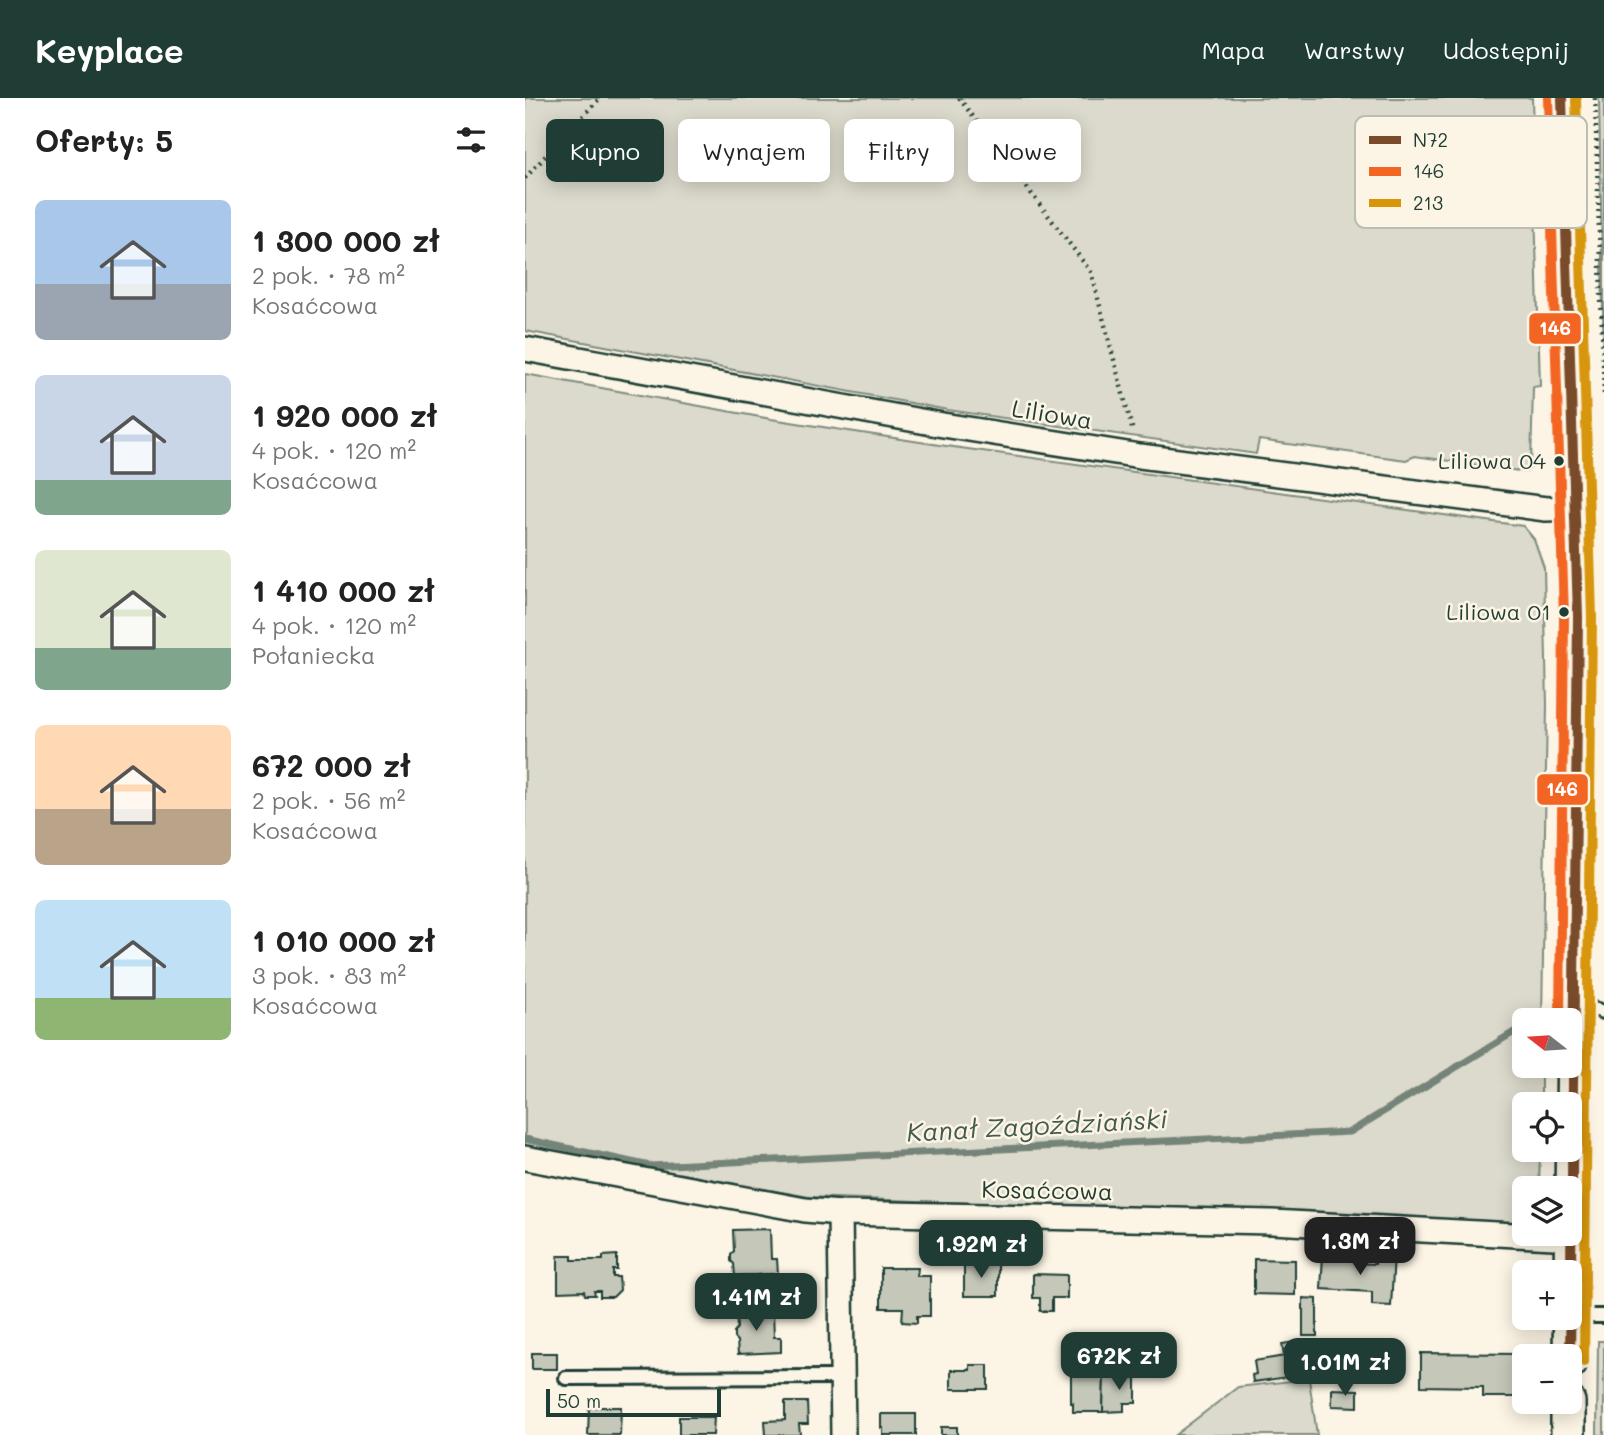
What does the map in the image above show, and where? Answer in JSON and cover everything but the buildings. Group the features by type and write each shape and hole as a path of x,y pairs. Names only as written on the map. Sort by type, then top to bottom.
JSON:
{"street":[{"path":"1562,98 1563,116"},
{"path":"1566,228 1589,1008 1577,1176"},
{"name":"Liliowa","path":"525,349 943,425 1140,456 1546,509 1574,508"},
{"name":"Kosaćcowa","path":"525,1158 805,1210 840,1213 1272,1223 1512,1235"},
{"path":"840,1213 843,1435"},
{"path":"1568,1435 1569,1414"}],"lane":[{"path":"1582,1316 1604,1315"},
{"path":"566,1378 843,1377"}],"path":[{"path":"525,178 600,98"},
{"path":"959,98 1091,272 1140,456"},
{"path":"1595,98 1604,395"}],"shaded area":[{"path":"525,98 1532,98 1532,116 1355,116 1355,228 1536,228 1540,386 1533,387 1531,467 1526,472 1415,456 1406,460 1259,440 1256,454 948,410 525,331"},
{"path":"1599,98 1604,98 1604,367"},
{"path":"525,374 771,419 946,446 1523,526 1534,539 1544,568 1547,705 1542,1008 1512,1008 1512,1078 1541,1078 1541,1092 1512,1092 1512,1162 1540,1162 1539,1176 1512,1176 1512,1229 1320,1216 809,1197 525,1146"},
{"path":"1598,1341 1604,1341 1604,1435 1597,1435"},
{"path":"1309,1379 1317,1435 1175,1435 1238,1387"}],"waterway":[{"name":"Kanał Zagoździański","path":"525,1139 650,1166 1350,1132 1512,1033"}],"transit line":[{"name":"146","path":"1548,98 1549,116"},
{"name":"N72","path":"1562,98 1563,116"},
{"name":"213","path":"1576,98 1577,116"},
{"name":"146","path":"1552,228 1564,617 1560,1008"},
{"name":"N72","path":"1566,228 1578,617 1570,1344"},
{"name":"213","path":"1580,228 1592,617 1584,1362"}],"place":[{"name":"Liliowa 04","path":"1559,461"},
{"name":"Liliowa 01","path":"1564,612"}]}
